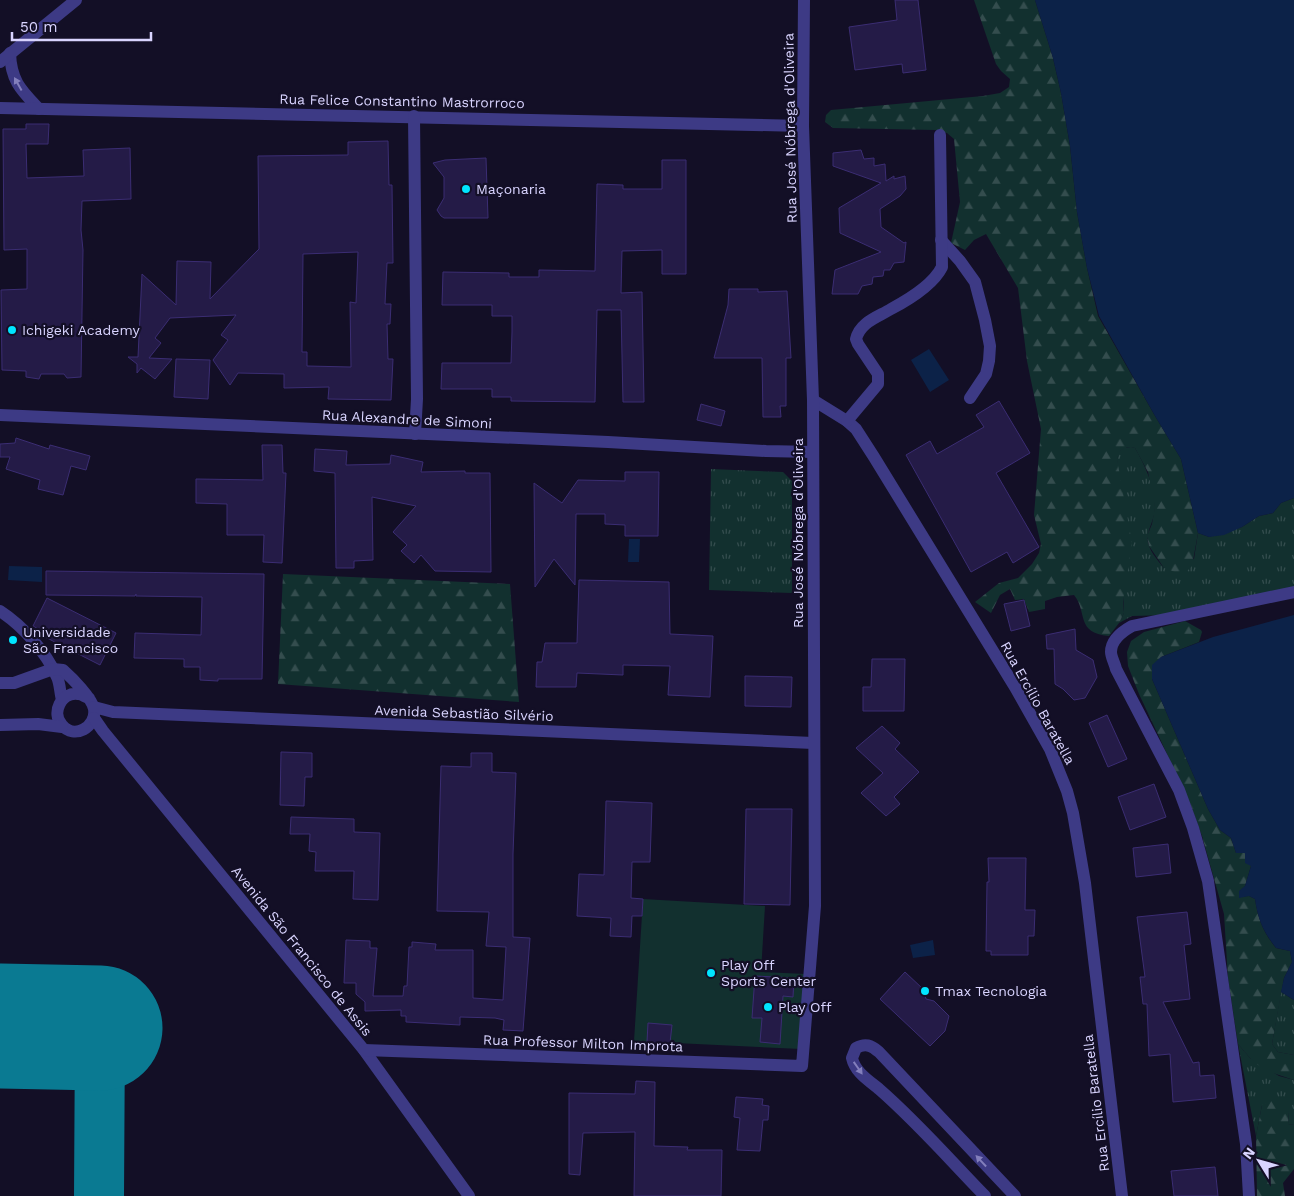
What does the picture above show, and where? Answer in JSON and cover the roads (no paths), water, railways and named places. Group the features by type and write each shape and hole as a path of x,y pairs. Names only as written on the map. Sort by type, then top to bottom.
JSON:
{"street":[{"path":"0,62 76,0"},
{"name":"Rua José Nóbrega d'Oliveira","path":"802,1066 815,906 813,452 803,126 804,0"},
{"path":"10,53 11,68 15,80 22,92 39,109"},
{"name":"Rua Felice Constantino Mastrorroco","path":"0,108 803,126"},
{"path":"414,116 417,399 415,434"},
{"path":"847,421 878,384 879,379 878,374 856,339 860,330 868,322 920,290 938,274 942,266 940,135"},
{"path":"941,240 960,261 975,282 990,346 986,374 970,398"},
{"name":"Rua Ercílio Baratella","path":"812,400 847,421 856,429 1015,687 1050,749 1067,791 1073,813 1085,883 1122,1196"},
{"name":"Rua Alexandre de Simoni","path":"0,415 813,452"},
{"path":"1249,1196 1246,1144 1208,880 1193,828 1179,790 1116,669 1111,652 1118,636 1132,626 1294,592"},
{"path":"0,611 31,638 58,678 59,704 57,718 62,727"},
{"path":"0,683 14,683 53,669 63,670 92,713"},
{"path":"38,724 46,719 70,694 79,694 92,713"},
{"name":"Avenida Sebastião Silvério","path":"92,713 113,712 813,743"},
{"path":"0,725 38,724 62,727 71,732 81,731 92,713"},
{"name":"Avenida São Francisco de Assis","path":"92,713 103,731 364,1050 468,1196"},
{"path":"985,1196 924,1132 857,1070 852,1058 856,1048 866,1044 878,1052 1014,1196"},
{"name":"Rua Professor Milton Improta","path":"364,1050 802,1066"}],"water":[{"path":"1035,0 1294,0 1294,498 1281,503 1273,513 1259,516 1242,527 1224,535 1209,537 1198,533 1181,459 1099,316 1087,268 1077,212 1070,146 1061,93 1053,58"},
{"path":"929,349 949,380 930,392 911,360"},
{"path":"629,539 640,539 639,562 628,562"},
{"path":"9,566 42,567 42,582 8,580"},
{"path":"1294,615 1294,1000 1281,992 1284,978 1292,962 1290,951 1276,948 1271,942 1264,931 1255,899 1249,896 1239,898 1239,891 1245,886 1251,866 1245,863 1245,853 1236,853 1231,838 1220,830 1208,809 1152,679 1152,665 1161,657 1213,637"},
{"path":"933,940 935,955 913,958 910,945"}],"place":[{"name":"Maçonaria","path":"466,189"},
{"name":"Ichigeki Academy","path":"12,330"},
{"name":"Universidade São Francisco","path":"13,640"},
{"name":"Play Off Sports Center","path":"711,973"},
{"name":"Tmax Tecnologia","path":"925,991"},
{"name":"Play Off","path":"768,1007"}]}
